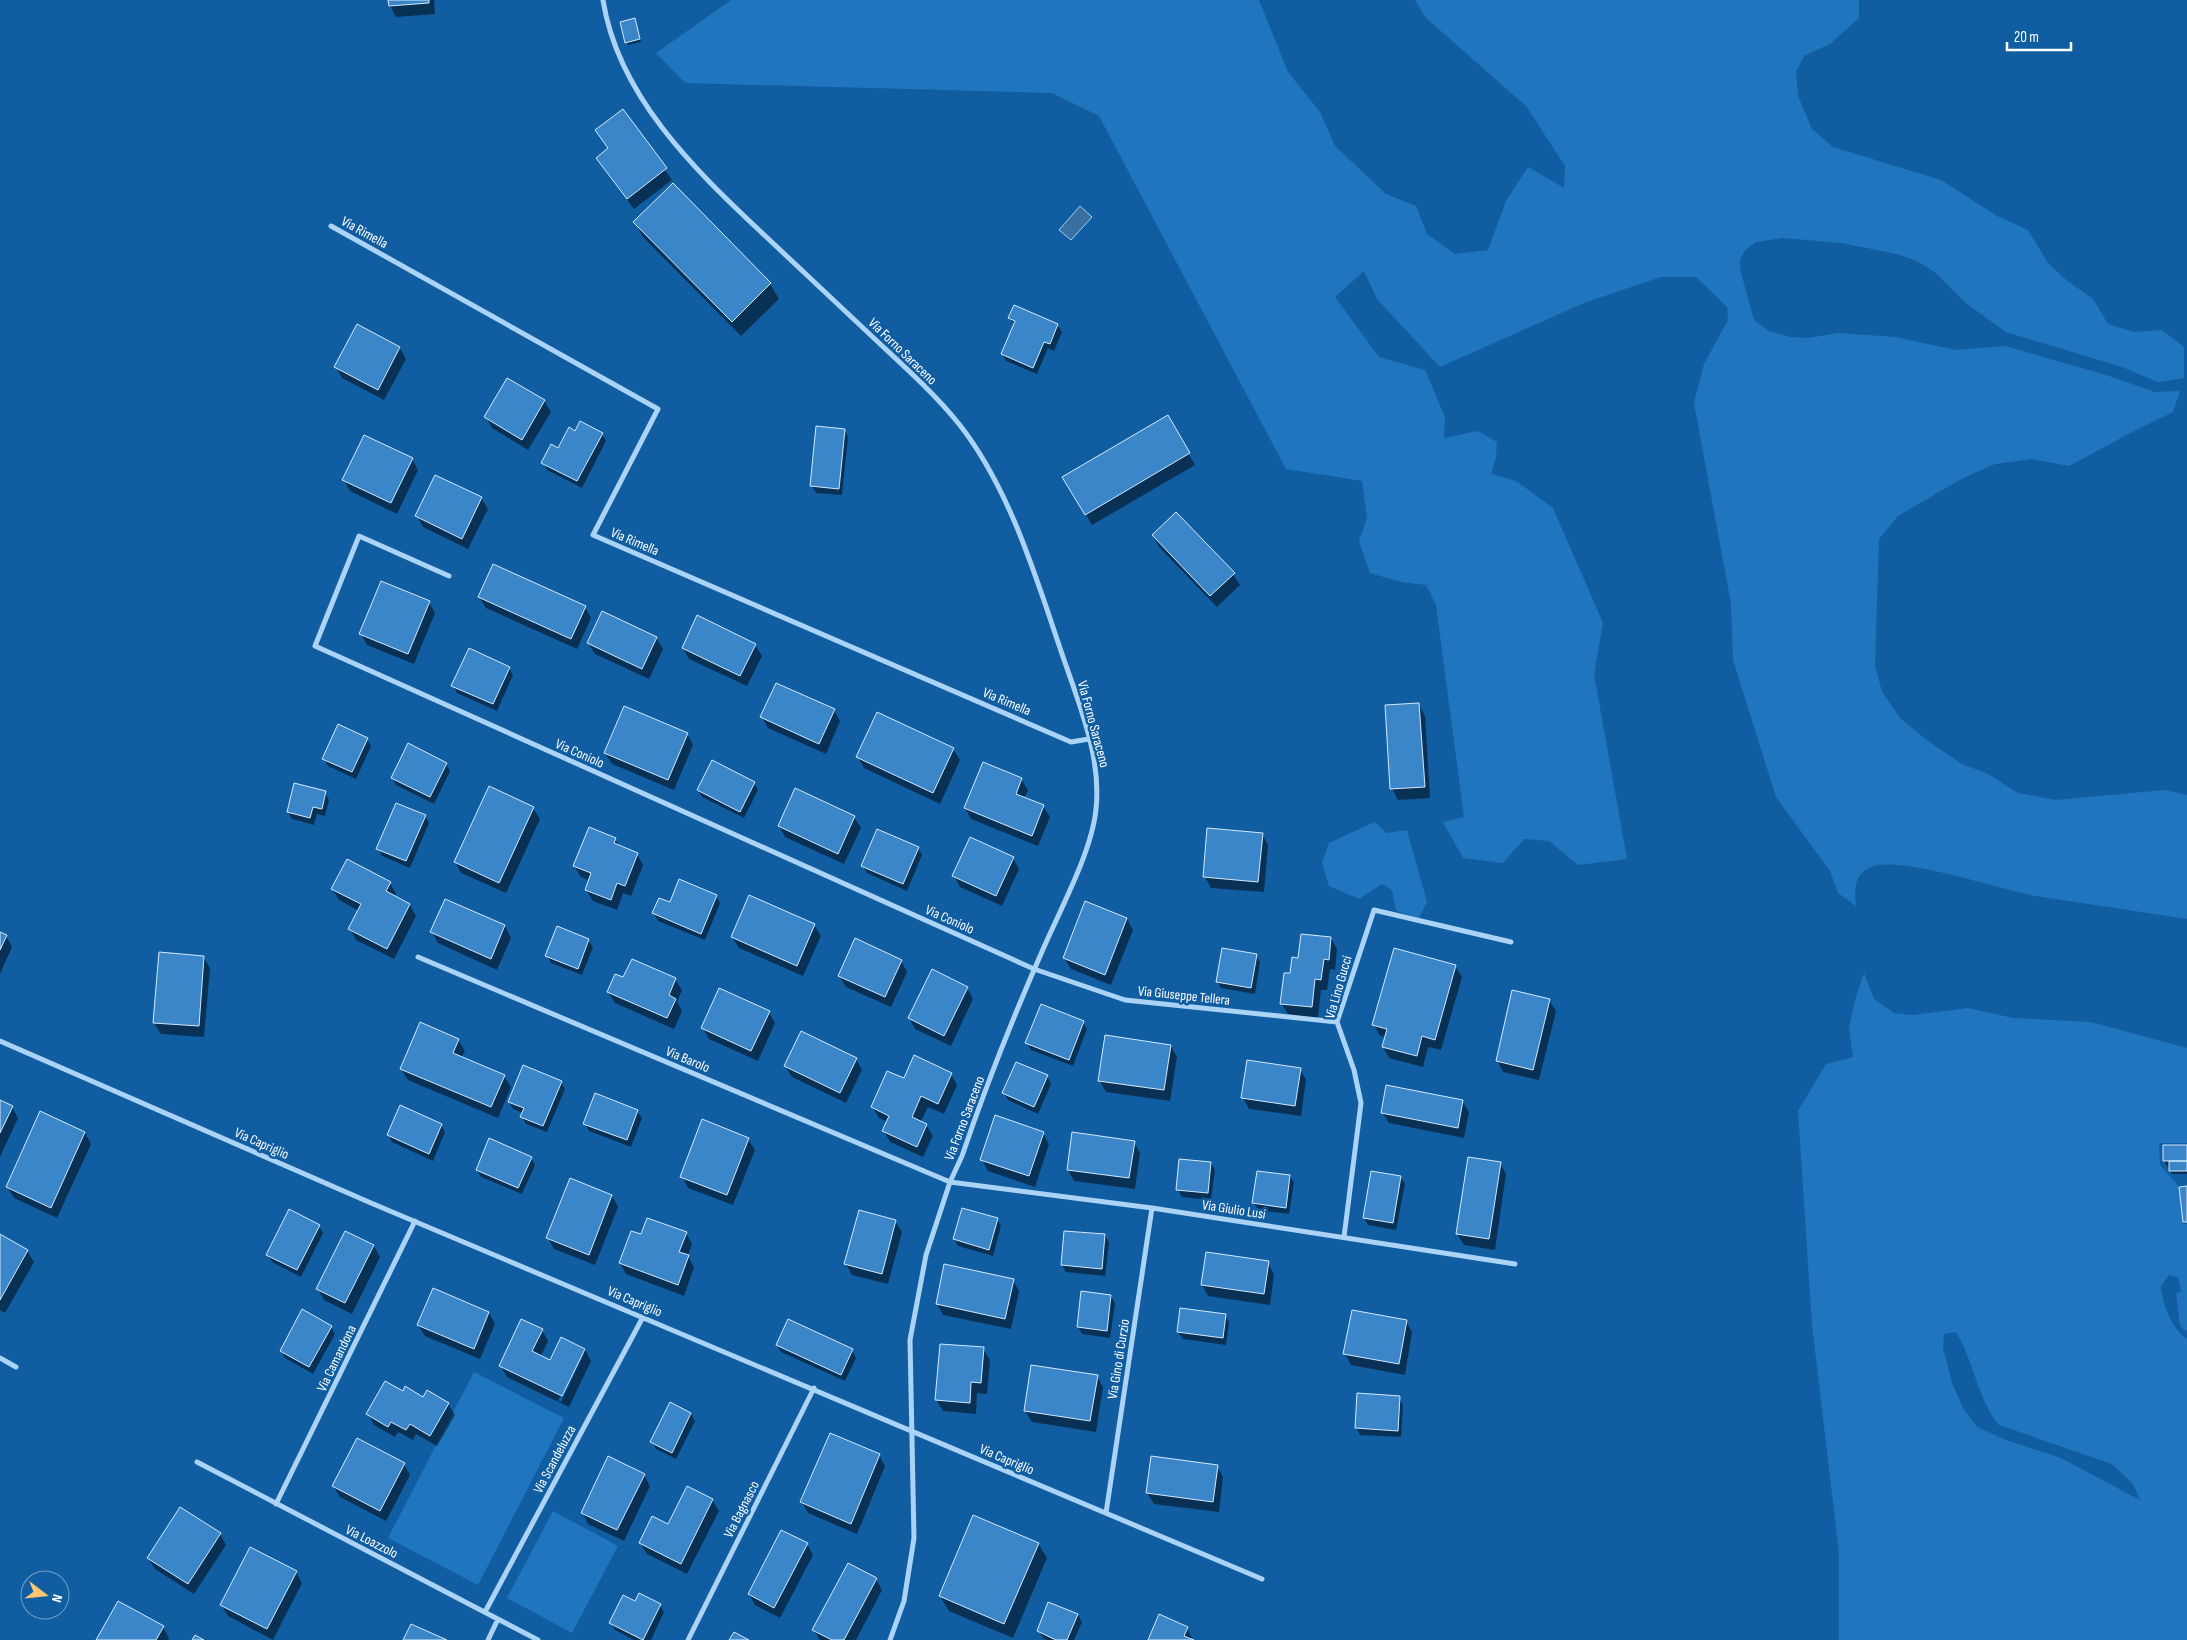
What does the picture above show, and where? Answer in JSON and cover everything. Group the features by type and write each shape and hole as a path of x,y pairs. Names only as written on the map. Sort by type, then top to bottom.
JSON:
{"street":[{"name":"Via Forno Saraceno","path":"603,0 613,39 631,80 656,119 685,155 717,191 917,378 959,424 988,468 1030,559 1089,739 1096,770 1096,810 1093,825 1079,865 1034,969 962,1156 950,1182 926,1255 910,1340 914,1538 904,1601 890,1640"},
{"name":"Via Rimella","path":"331,226 658,409 593,535 1071,742 1089,739"},
{"name":"Via Coniolo","path":"449,576 359,536 315,646 1034,969"},
{"name":"Via Lino Gucci","path":"1344,1237 1362,1103 1354,1070 1337,1022 1374,910 1511,942"},
{"name":"Via Barolo","path":"418,957 950,1182"},
{"name":"Via Giuseppe Tellera","path":"1034,969 1124,1000 1337,1022"},
{"name":"Via Capriglio","path":"0,1041 415,1221 814,1388 1262,1579"},
{"name":"Via Giulio Lusi","path":"950,1182 1152,1208 1515,1264"},
{"name":"Via Gino di Curzio","path":"1106,1513 1152,1208"},
{"name":"Via Camandona","path":"276,1504 415,1221"},
{"name":"Via Scandeluzza","path":"485,1612 643,1316"},
{"path":"0,1358 16,1367"},
{"name":"Via Bagnasco","path":"688,1640 814,1388"},
{"name":"Via Loazzolo","path":"197,1462 538,1640"},
{"path":"488,1640 498,1619"}],"shaded area":[{"path":"731,0 1259,0 1288,72 1320,112 1335,146 1386,194 1416,206 1427,234 1455,254 1488,250 1506,201 1528,167 1564,188 1565,166 1526,106 1426,18 1415,0 1859,0 1859,18 1830,44 1804,56 1796,72 1798,96 1812,129 1833,147 1941,180 1997,216 2028,230 2048,263 2065,279 2093,299 2108,324 2134,332 2162,330 2184,347 2184,378 2158,382 2122,367 2006,332 1967,304 1936,273 1917,261 1897,254 1842,243 1783,238 1756,242 1745,250 1740,260 1741,273 1754,320 1769,331 1790,337 1809,338 1838,333 1895,337 1956,350 2005,346 2109,376 2155,392 2180,391 2173,412 2069,466 2032,459 1995,464 1963,478 1898,516 1879,539 1875,665 1882,692 1901,719 1928,741 1962,764 1988,774 2018,793 2056,800 2165,790 2187,795 2187,919 2036,896 1927,869 1904,866 1885,865 1865,870 1856,883 1856,906 1838,893 1830,871 1776,797 1733,660 1731,604 1694,403 1704,364 1728,320 1727,307 1696,277 1661,277 1584,303 1440,367 1377,299 1364,271 1335,297 1379,357 1425,370 1445,417 1444,438 1478,431 1497,442 1496,457 1491,474 1516,481 1553,508 1603,623 1594,674 1627,859 1578,865 1549,841 1524,839 1503,863 1463,858 1443,822 1464,817 1436,605 1426,585 1401,582 1370,573 1359,541 1367,518 1362,481 1286,469 1099,116 1052,93 685,83 656,53"},
{"path":"1080,206 1092,217 1071,240 1059,230"},
{"path":"1374,822 1387,833 1407,830 1427,902 1419,918 1396,911 1392,890 1382,884 1359,899 1329,886 1322,863 1329,843"},
{"path":"1864,973 1874,999 1894,1013 1913,1015 1968,1008 2013,1018 2091,1022 2187,1048 2187,1143 2159,1143 2160,1165 2179,1187 2183,1224 2187,1224 2187,1330 2185,1331 2180,1325 2176,1293 2181,1292 2178,1277 2169,1275 2161,1286 2163,1300 2172,1323 2187,1339 2187,1640 1839,1640 1839,1553 1812,1325 1798,1111 1826,1064 1853,1057 1849,1028 1855,1000","holes":["1956,1332 1980,1391 1999,1425 2112,1464 2133,1484 2140,1500 2061,1458 2006,1440 1977,1427 1963,1408 1952,1383 1943,1348 1944,1334"]},
{"path":"474,1372 564,1418 478,1585 388,1538"},
{"path":"553,1511 618,1546 572,1633 507,1598"}],"building":[{"path":"388,0 429,0 429,3 389,6"},
{"path":"635,18 640,39 625,43 620,22"},
{"path":"623,109 667,168 627,199 596,158 608,148 595,130"},
{"path":"673,183 771,283 732,322 633,222"},
{"path":"1014,305 1058,324 1050,344 1044,342 1033,368 1001,354 1015,321 1008,318"},
{"path":"357,324 400,347 378,390 334,367"},
{"path":"507,378 545,400 522,440 484,417"},
{"path":"1168,415 1190,453 1085,515 1062,477"},
{"path":"580,421 603,433 577,481 541,463 551,444 558,448 569,427 575,431"},
{"path":"816,426 845,429 839,489 810,486"},
{"path":"364,435 413,458 391,503 342,480"},
{"path":"435,475 482,497 462,539 415,516"},
{"path":"1176,512 1235,573 1210,596 1152,535"},
{"path":"493,564 586,606 571,639 478,597"},
{"path":"381,581 430,601 408,654 359,634"},
{"path":"602,611 657,637 642,669 587,643"},
{"path":"697,615 756,644 740,676 682,648"},
{"path":"469,648 510,667 493,704 451,686"},
{"path":"776,683 835,709 819,744 760,717"},
{"path":"1419,703 1425,787 1390,789 1385,705"},
{"path":"624,706 688,733 668,780 604,753"},
{"path":"877,712 954,748 933,793 856,757"},
{"path":"338,724 368,738 352,772 322,759"},
{"path":"408,743 447,763 430,797 391,778"},
{"path":"712,760 755,782 740,812 697,790"},
{"path":"983,762 1022,778 1016,794 1044,805 1032,836 964,808"},
{"path":"294,783 326,791 322,809 313,807 310,818 287,812"},
{"path":"489,786 534,807 499,883 454,862"},
{"path":"795,788 855,816 838,854 778,826"},
{"path":"396,803 426,815 406,861 376,849"},
{"path":"589,827 616,838 614,843 638,853 625,886 617,883 611,900 585,890 591,873 573,866"},
{"path":"1207,828 1263,833 1258,882 1203,877"},
{"path":"877,829 919,847 903,884 861,866"},
{"path":"970,837 1014,857 996,896 952,876"},
{"path":"347,859 391,882 386,891 410,904 387,949 348,929 361,904 331,889"},
{"path":"679,879 717,895 701,934 652,913 659,898 670,902"},
{"path":"749,895 815,924 797,966 731,937"},
{"path":"445,899 505,925 491,959 430,932"},
{"path":"1085,901 1127,918 1105,975 1063,958"},
{"path":"557,926 589,939 578,969 545,956"},
{"path":"0,932 7,935 0,950"},
{"path":"1301,934 1331,937 1329,960 1324,959 1321,980 1315,979 1312,1007 1280,1004 1284,973 1290,973 1292,957 1298,958"},
{"path":"855,938 902,960 885,997 838,976"},
{"path":"1222,948 1257,954 1251,988 1216,982"},
{"path":"1394,948 1456,965 1435,1040 1422,1036 1417,1056 1382,1047 1387,1029 1372,1025"},
{"path":"159,952 204,956 199,1026 153,1023"},
{"path":"632,959 676,978 669,995 676,999 667,1018 607,992 615,974 623,977"},
{"path":"932,969 968,987 944,1036 908,1018"},
{"path":"719,988 770,1011 751,1051 701,1028"},
{"path":"1512,990 1550,999 1533,1070 1496,1061"},
{"path":"1041,1004 1084,1021 1069,1060 1025,1043"},
{"path":"420,1022 459,1039 453,1053 505,1075 491,1107 400,1069"},
{"path":"801,1031 857,1058 840,1093 784,1066"},
{"path":"1105,1035 1171,1045 1164,1090 1098,1081"},
{"path":"914,1055 952,1073 938,1104 921,1096 912,1117 927,1124 917,1147 882,1131 889,1116 871,1107 887,1071 904,1078"},
{"path":"1247,1060 1301,1068 1295,1106 1241,1098"},
{"path":"1016,1062 1048,1075 1034,1107 1002,1093"},
{"path":"523,1065 562,1081 543,1126 520,1117 524,1108 508,1102"},
{"path":"1386,1085 1463,1100 1458,1128 1381,1113"},
{"path":"595,1093 638,1110 627,1140 583,1124"},
{"path":"0,1100 13,1106 0,1133"},
{"path":"400,1105 442,1124 429,1154 387,1135"},
{"path":"40,1111 85,1132 51,1208 6,1187"},
{"path":"995,1115 1044,1132 1029,1176 980,1160"},
{"path":"702,1119 749,1138 727,1195 680,1177"},
{"path":"1072,1132 1135,1141 1129,1178 1067,1170"},
{"path":"489,1138 532,1157 518,1188 476,1170"},
{"path":"2163,1145 2187,1145 2187,1161 2163,1161"},
{"path":"1468,1157 1501,1162 1489,1239 1456,1234"},
{"path":"1179,1159 1211,1162 1208,1193 1176,1190"},
{"path":"2169,1161 2187,1161 2187,1171 2169,1171"},
{"path":"1257,1171 1290,1175 1286,1208 1252,1203"},
{"path":"1371,1171 1401,1176 1393,1223 1363,1218"},
{"path":"570,1178 612,1195 589,1255 546,1238"},
{"path":"2187,1186 2187,1222 2183,1222 2179,1187"},
{"path":"962,1208 998,1218 989,1250 953,1239"},
{"path":"289,1209 320,1225 297,1270 266,1255"},
{"path":"859,1210 896,1220 882,1274 844,1264"},
{"path":"647,1218 687,1232 679,1252 689,1255 678,1285 619,1263 631,1231 641,1234"},
{"path":"345,1231 374,1245 345,1303 316,1289"},
{"path":"1064,1231 1105,1234 1102,1269 1061,1265"},
{"path":"0,1234 28,1250 0,1300"},
{"path":"1206,1252 1269,1261 1264,1294 1201,1285"},
{"path":"944,1264 1014,1279 1005,1319 936,1304"},
{"path":"433,1288 489,1312 474,1349 417,1325"},
{"path":"1081,1291 1111,1295 1107,1331 1077,1327"},
{"path":"1180,1308 1226,1314 1223,1338 1177,1332"},
{"path":"302,1309 332,1326 309,1367 280,1351"},
{"path":"1352,1310 1407,1320 1399,1364 1343,1354"},
{"path":"521,1319 543,1329 532,1351 550,1360 561,1337 585,1349 562,1396 499,1366"},
{"path":"788,1319 853,1349 841,1375 776,1345"},
{"path":"940,1344 984,1347 981,1383 971,1382 970,1403 935,1400"},
{"path":"1031,1365 1098,1375 1090,1421 1024,1411"},
{"path":"385,1381 403,1391 405,1386 423,1397 427,1390 449,1403 430,1436 410,1424 406,1430 391,1422 388,1427 366,1414"},
{"path":"1357,1393 1400,1396 1398,1431 1355,1428"},
{"path":"670,1402 691,1413 672,1453 650,1442"},
{"path":"830,1433 880,1454 851,1524 800,1502"},
{"path":"357,1438 405,1463 380,1511 332,1486"},
{"path":"608,1456 645,1474 617,1530 581,1513"},
{"path":"1151,1456 1218,1465 1213,1502 1146,1493"},
{"path":"687,1486 713,1499 681,1564 639,1543 652,1516 668,1524"},
{"path":"180,1507 221,1533 188,1584 147,1558"},
{"path":"973,1515 1039,1543 1004,1624 939,1596"},
{"path":"781,1530 808,1543 774,1608 748,1594"},
{"path":"250,1547 297,1571 267,1629 220,1605"},
{"path":"848,1563 877,1578 844,1640 832,1640 812,1630"},
{"path":"639,1593 661,1604 643,1640 609,1623 623,1595 635,1601"},
{"path":"118,1601 164,1626 156,1640 96,1640"},
{"path":"1048,1602 1078,1614 1067,1640 1056,1640 1037,1631"},
{"path":"1159,1614 1188,1627 1184,1636 1194,1640 1148,1640"},
{"path":"411,1624 447,1640 403,1640"},
{"path":"734,1632 749,1640 729,1640"},
{"path":"195,1635 204,1640 192,1640"}]}
